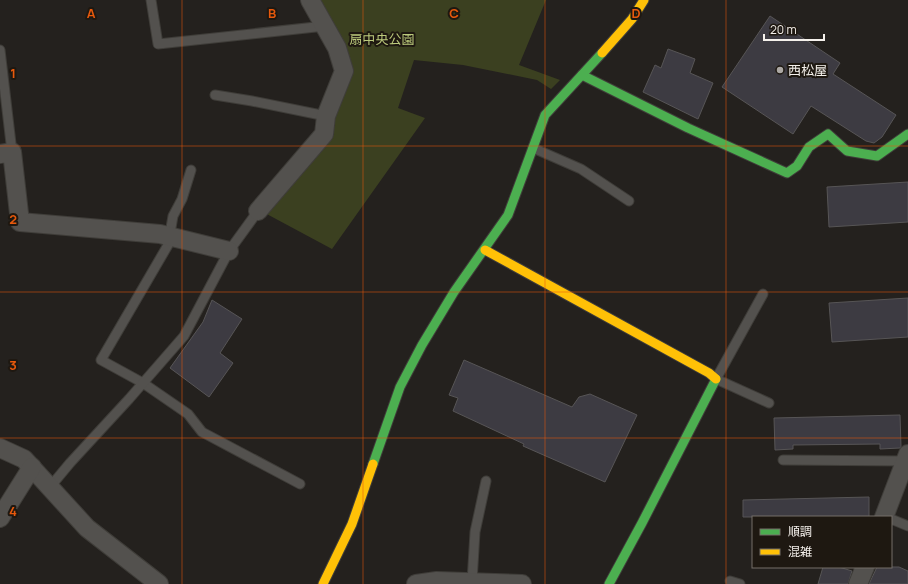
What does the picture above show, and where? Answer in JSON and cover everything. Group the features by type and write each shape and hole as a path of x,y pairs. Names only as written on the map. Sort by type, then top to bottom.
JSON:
{"street":[{"path":"258,211 324,134 326,116 344,70 337,48 310,0"},
{"path":"323,584 352,524 400,387 422,345 454,292 485,250 508,215 545,115 623,30 644,0"},
{"path":"582,75 688,128 787,173 797,166 809,147 828,134 847,151 877,156 908,134"},
{"path":"6,153 20,222 160,234 229,251"},
{"path":"485,250 710,373 716,379 609,584"},
{"path":"0,448 24,459 87,528 159,584"},
{"path":"884,516 906,458"},
{"path":"0,518 32,467"},
{"path":"858,584 865,568"},
{"path":"416,584 437,580 522,584"}],"lane":[{"path":"151,0 158,44 325,26"},
{"path":"0,50 6,153"},
{"path":"215,95 326,116"},
{"path":"533,148 581,169 629,200"},
{"path":"191,170 182,199 173,216 168,245 101,360 143,383 188,414 202,432 300,484"},
{"path":"50,487 184,336 229,251 258,211"},
{"path":"763,294 716,379 769,403"},
{"path":"783,460 906,458"},
{"path":"472,582 475,532 486,481"},
{"path":"892,519 908,526"},
{"path":"730,581 740,584"}],"green space":[{"name":"扇中央公園","path":"318,0 546,0 519,65 560,80 551,89 537,80 463,65 414,60 398,108 425,118 332,249 263,212 334,116 351,70"}],"building":[{"path":"770,16 840,63 833,74 896,115 882,137 874,143 866,141 811,106 793,134 722,87"},
{"path":"668,49 695,59 690,73 713,83 698,119 643,92 655,65 661,68"},
{"path":"908,182 908,222 829,227 827,187"},
{"path":"908,298 908,337 832,342 829,303"},
{"path":"212,300 242,319 220,353 233,363 209,397 170,368 203,322"},
{"path":"464,360 572,407 579,397 590,394 637,415 605,482 523,446 524,444 453,411 458,398 449,395"},
{"path":"900,415 900,448 880,449 880,444 793,445 793,449 775,450 774,418"},
{"path":"869,497 869,516 743,517 743,500"},
{"path":"899,567 908,571 908,584 869,584 877,568"},
{"path":"823,568 842,568 852,571 848,584 818,584"}],"traffic: fast":[{"path":"373,464 400,387 422,345 454,292 508,215 545,115 602,53"},
{"path":"582,75 688,128 787,173 797,166 809,147 828,134 847,151 877,156 908,134"},
{"path":"609,584 716,379"}],"traffic: slow":[{"path":"602,53 632,19 644,0"},
{"path":"485,250 709,373 716,379"},
{"path":"323,584 352,524 373,464"}],"place":[{"name":"西松屋","path":"780,70"}]}
